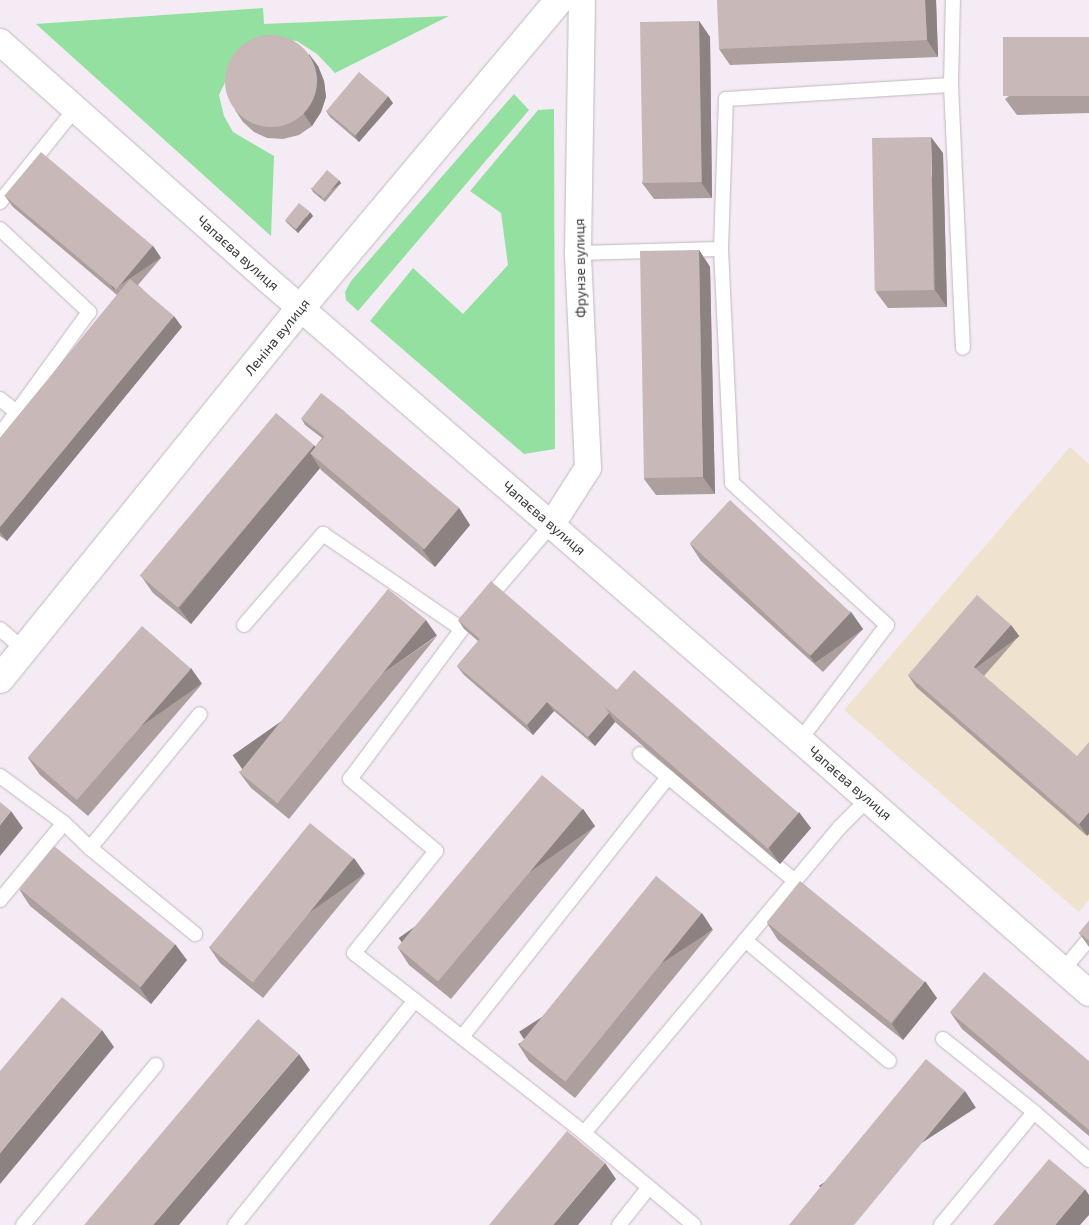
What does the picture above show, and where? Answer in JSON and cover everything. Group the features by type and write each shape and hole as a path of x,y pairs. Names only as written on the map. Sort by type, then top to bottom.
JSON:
{"street":[{"name":"Леніна вулиця","path":"0,679 300,308 559,0"},
{"name":"Фрунзе вулиця","path":"552,524 588,468 578,252 582,0"},
{"name":"Чапаєва вулиця","path":"0,42 300,308 552,524 1089,993"}],"lane":[{"path":"953,0 952,84 962,348"},
{"path":"800,740 887,624 732,483 721,248 726,99 952,84"},
{"path":"0,202 75,108"},
{"path":"0,229 89,312 18,413 0,435"},
{"path":"578,252 721,248"},
{"path":"0,399 18,413"},
{"path":"552,524 462,629 350,779 436,851 354,953 584,1133 694,1225"},
{"path":"244,625 323,534 462,629"},
{"path":"0,629 24,650"},
{"path":"90,848 200,714"},
{"path":"640,754 795,881"},
{"path":"0,776 64,824 90,848 195,934"},
{"path":"462,1037 668,777"},
{"path":"584,1133 795,881 868,799"},
{"path":"0,900 64,824"},
{"path":"1063,970 1089,939"},
{"path":"745,940 889,1061"},
{"path":"235,1225 416,1000"},
{"path":"943,1039 1034,1112 1089,1160"},
{"path":"23,1225 156,1065"},
{"path":"941,1225 1034,1112"},
{"path":"618,1225 649,1187"}],"shaded area":[{"path":"1070,447 1089,464 1089,900 1079,912 844,710"}],"green space":[{"path":"263,8 264,24 449,16 335,73 317,54 297,41 277,39 229,74 219,95 224,116 233,132 274,156 271,236 36,24"},
{"path":"514,94 529,110 358,311 346,300 345,292 351,281"},
{"path":"554,109 555,449 524,454 370,321 413,268 463,314 508,265 501,213 470,191 538,110"}],"building":[{"path":"717,0 925,0 927,40 719,49"},
{"path":"699,21 702,182 643,183 640,22"},
{"path":"271,35 289,38 304,48 314,63 317,81 314,99 304,114 289,124 271,127 253,124 238,114 228,99 225,81 228,63 238,48 253,38"},
{"path":"1003,37 1089,37 1089,96 1003,96"},
{"path":"359,72 388,96 355,135 326,111"},
{"path":"931,137 934,290 875,291 872,138"},
{"path":"41,152 153,246 116,290 4,196"},
{"path":"327,170 339,180 324,199 312,188"},
{"path":"299,203 310,212 296,229 285,220"},
{"path":"699,250 703,477 644,478 640,251"},
{"path":"130,279 174,316 0,527 0,438"},
{"path":"321,393 345,412 326,437 301,418"},
{"path":"345,412 459,508 424,549 310,453"},
{"path":"276,413 314,445 178,608 140,575"},
{"path":"730,500 851,613 810,656 690,543"},
{"path":"491,581 617,690 604,706 609,713 588,737 547,702 527,725 457,666 480,639 458,620"},
{"path":"388,589 426,620 278,803 239,772"},
{"path":"977,595 1011,625 974,667 1077,756 1089,742 1089,812 1079,824 908,675"},
{"path":"142,626 191,669 77,800 28,757"},
{"path":"634,670 799,813 768,848 603,705"},
{"path":"542,775 583,809 438,981 397,947"},
{"path":"0,802 11,811 0,825"},
{"path":"310,823 354,858 253,983 209,947"},
{"path":"54,846 175,944 141,987 19,889"},
{"path":"656,876 702,913 565,1082 519,1045"},
{"path":"800,881 924,982 891,1023 767,922"},
{"path":"1089,921 1089,941 1079,933"},
{"path":"984,972 1089,1061 1089,1130 950,1012"},
{"path":"62,997 102,1030 0,1153 0,1071"},
{"path":"258,1019 299,1054 153,1225 84,1225"},
{"path":"926,1059 965,1091 854,1225 789,1225"},
{"path":"567,1131 605,1163 553,1225 489,1225"},
{"path":"1049,1159 1085,1189 1055,1225 993,1225"}]}
